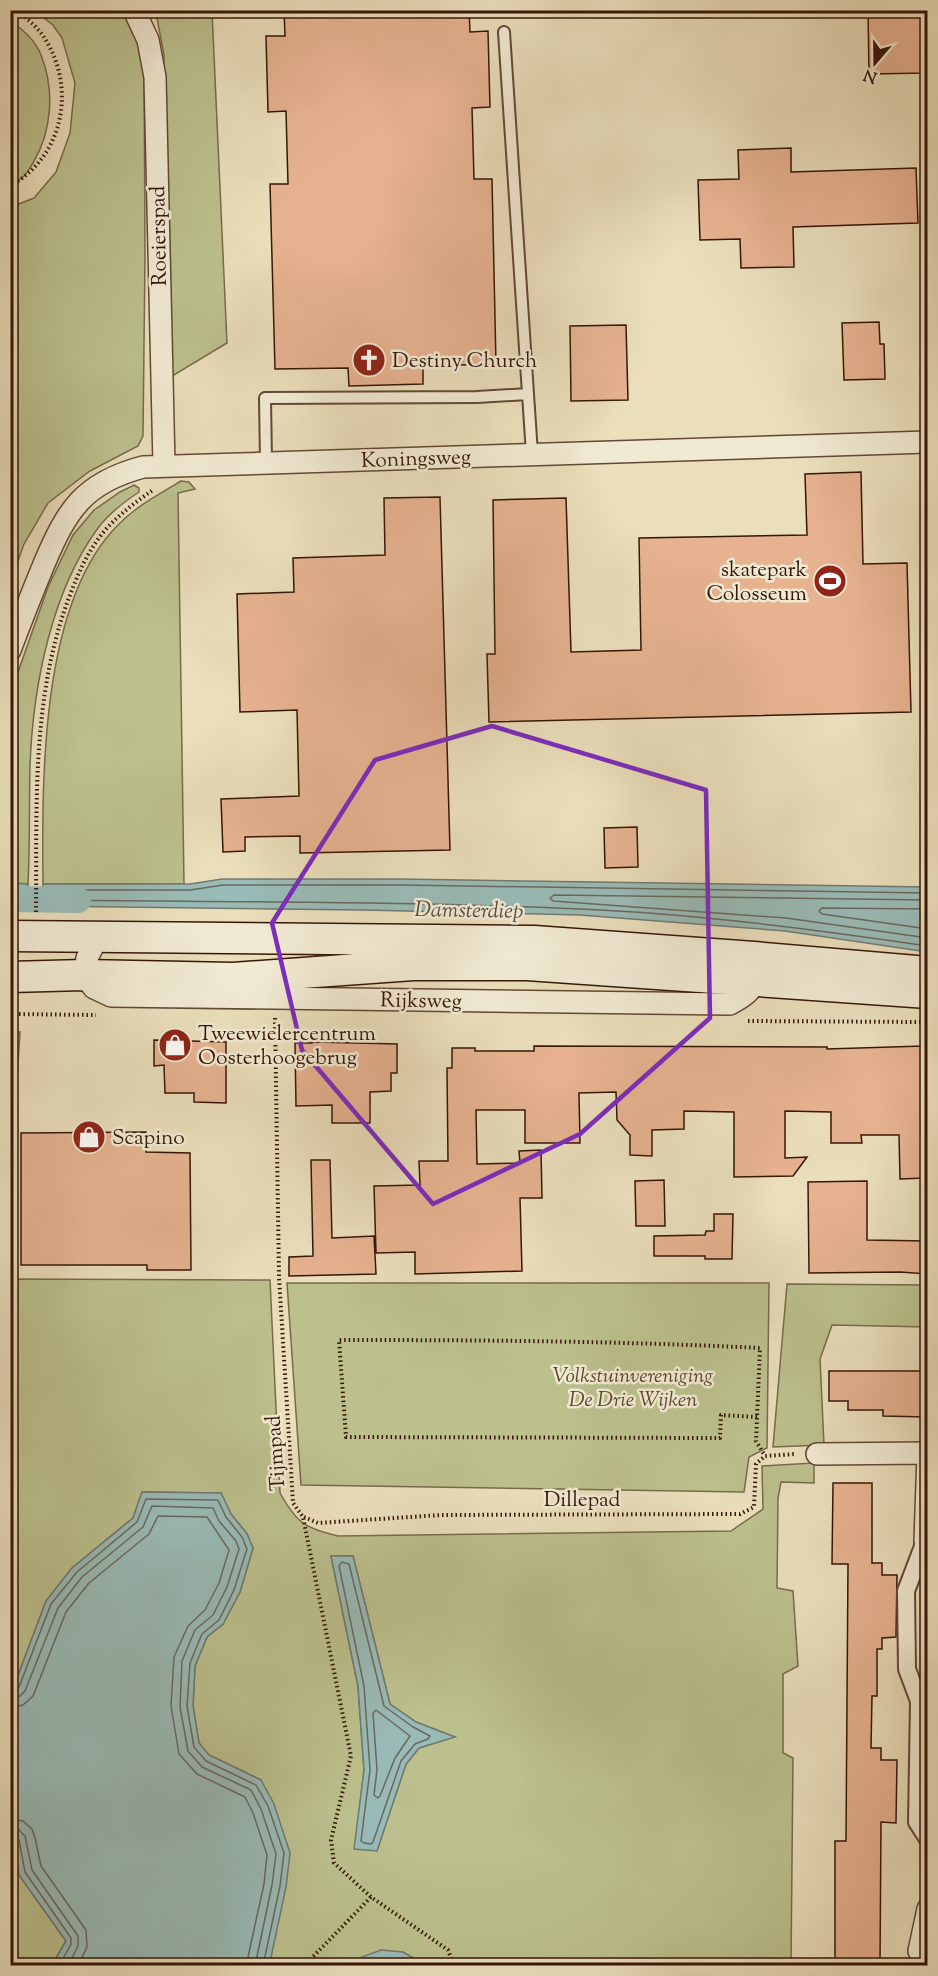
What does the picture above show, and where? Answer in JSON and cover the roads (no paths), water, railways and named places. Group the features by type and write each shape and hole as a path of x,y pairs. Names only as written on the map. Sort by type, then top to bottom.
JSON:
{"main road":[{"name":"Rijksweg","path":"23,936 534,941 754,968 927,993"},
{"name":"Rijksweg","path":"22,976 233,978 413,965 470,964 927,972"}],"street":[{"name":"Roeierspad","path":"134,10 148,40 155,77 164,465"},
{"name":"Koningsweg","path":"10,650 57,533 76,503 104,481 123,472 143,467 927,442"},
{"path":"84,975 87,958 99,937"},
{"path":"817,1454 927,1454 925,1541 906,1591 907,1669 919,1701 917,1822 927,1839"},
{"path":"919,1951 927,1909"}],"lane":[{"path":"504,32 532,454"},
{"path":"266,462 264,398 477,397 528,394"}],"water":[{"path":"222,879 401,879 927,887 927,952 785,931 580,915 43,906 43,884 190,884"},
{"path":"11,883 28,884 28,906 11,906"},
{"path":"142,1492 221,1493 231,1514 247,1534 253,1548 240,1592 223,1624 207,1637 195,1666 193,1706 199,1743 209,1755 261,1780 274,1804 290,1853 286,1887 270,1962 263,1965 52,1965 66,1941 19,1875 11,1811 11,1694 46,1601 72,1568 133,1518"},
{"path":"331,1556 353,1556 390,1704 416,1722 455,1737 419,1748 406,1764 377,1851 354,1849 364,1770 358,1686"},
{"path":"381,1950 403,1952 425,1965 358,1965 362,1957"}],"waterway":[{"name":"Damsterdiep","path":"10,899 78,900"}],"place":[{"name":"Destiny Church","path":"369,360"},
{"name":"skatepark Colosseum","path":"830,581"},
{"name":"Tweewielercentrum Oosterhoogebrug","path":"175,1045"},
{"name":"Scapino","path":"89,1137"}],"park label":[{"name":"Volkstuinvereniging De Drie Wijken","path":"633,1387"}]}
